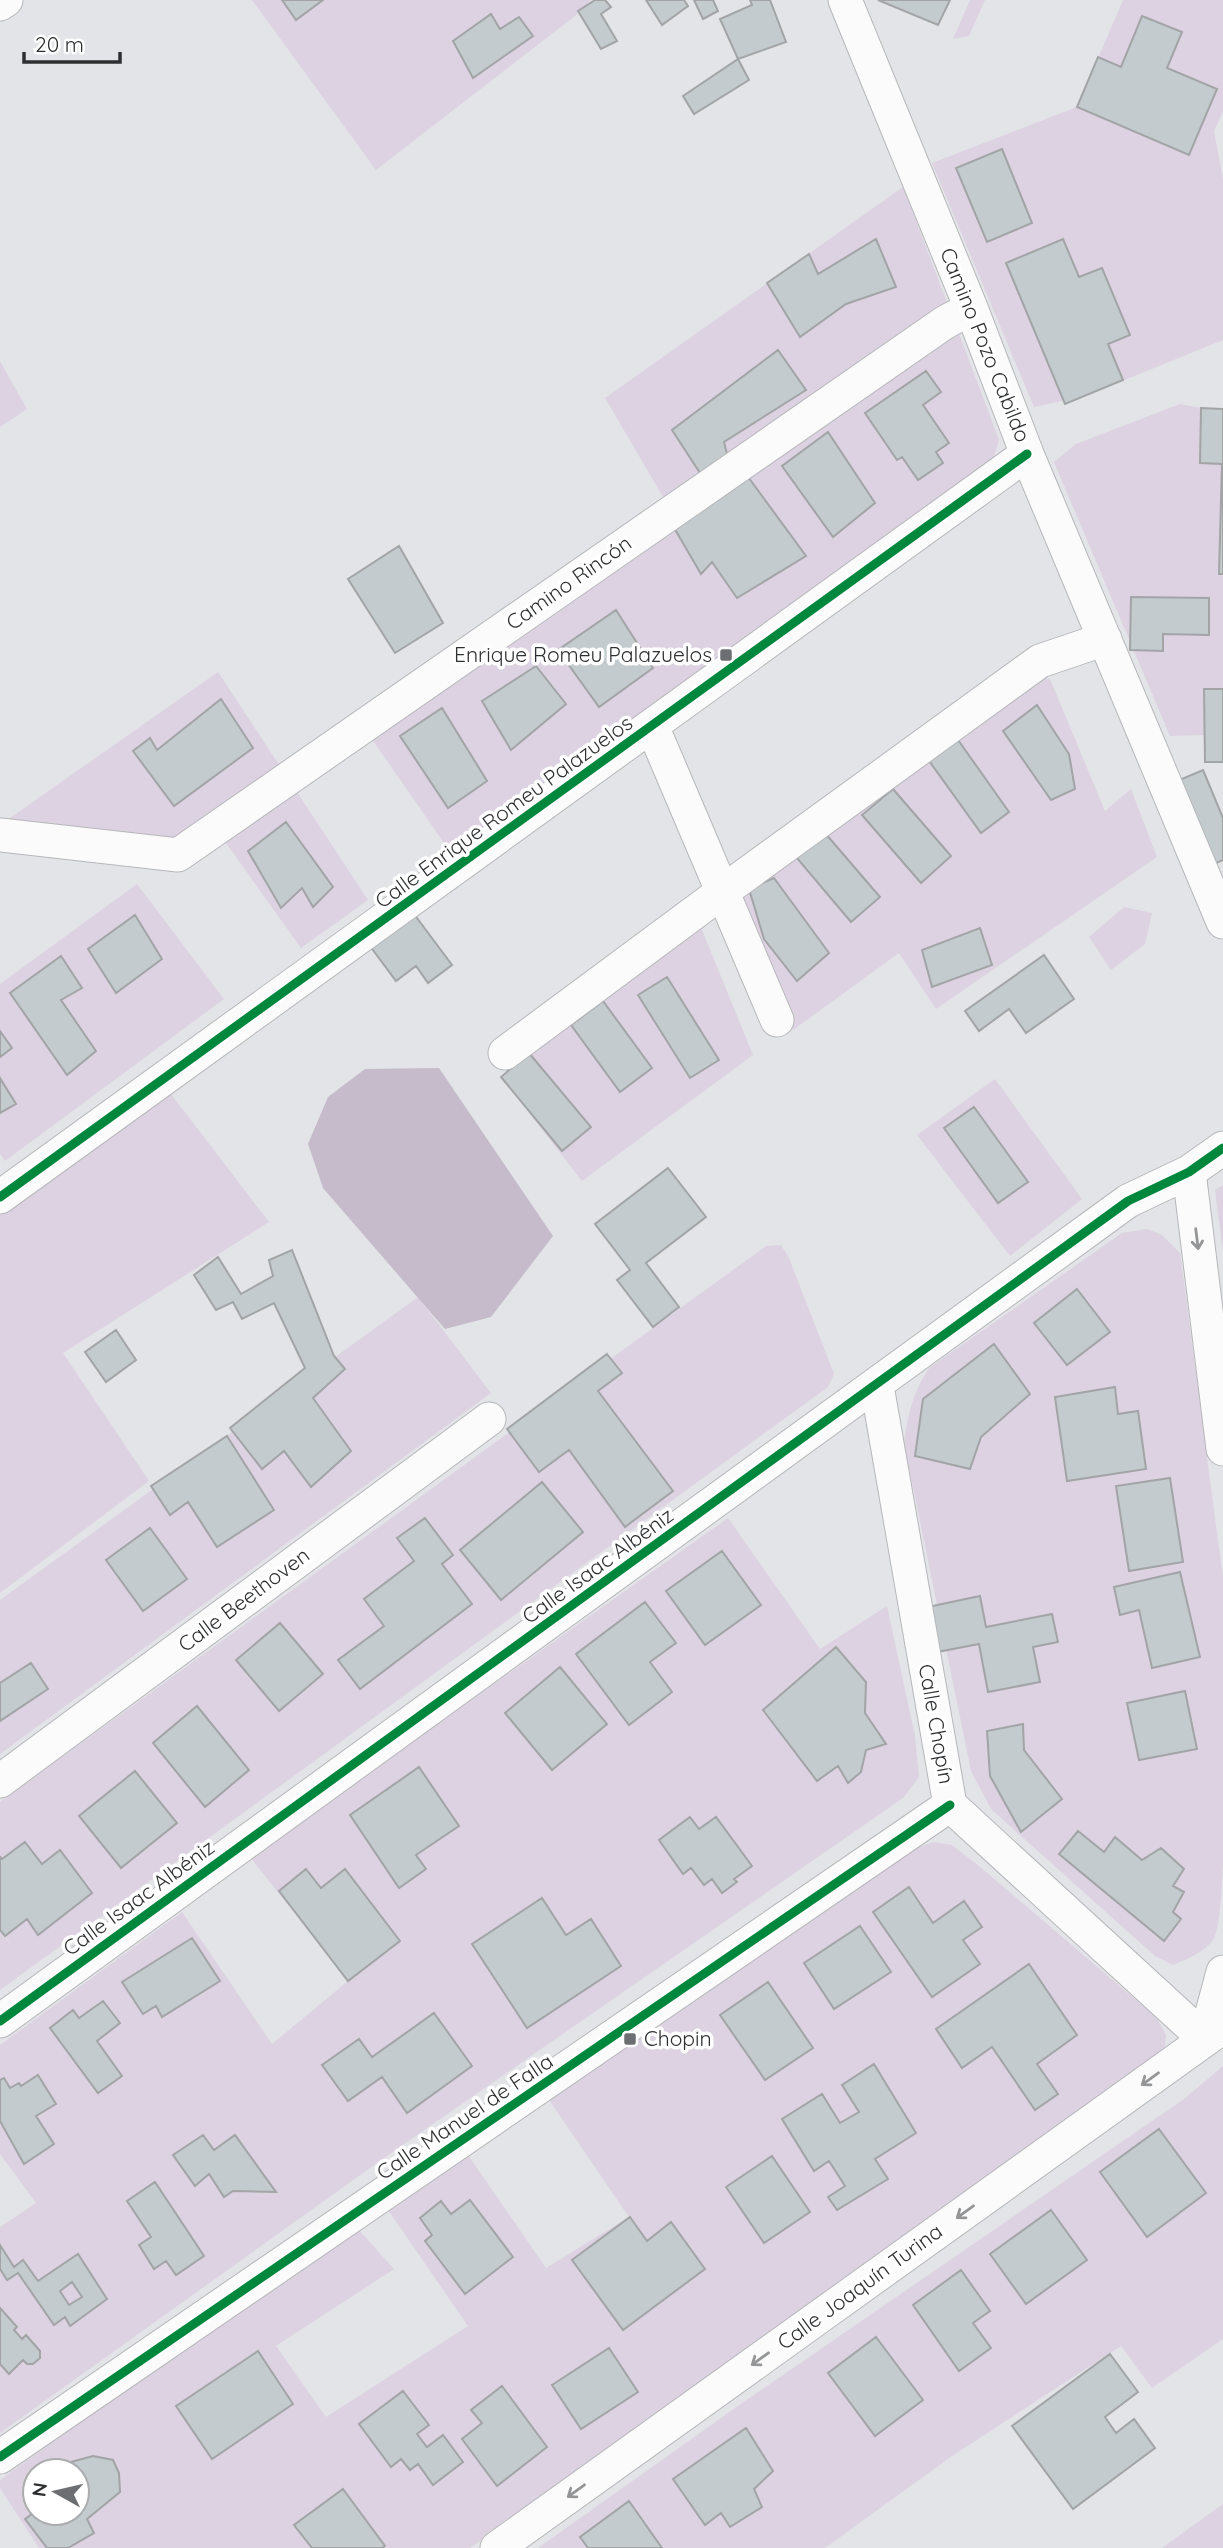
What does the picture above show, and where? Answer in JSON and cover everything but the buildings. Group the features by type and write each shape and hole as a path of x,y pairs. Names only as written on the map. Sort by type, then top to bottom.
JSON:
{"street":[{"path":"0,4 6,0"},
{"name":"Camino Pozo Cabildo","path":"845,0 1027,454 1223,922"},
{"name":"Camino Rincón","path":"0,835 178,855 944,323 971,309"},
{"name":"Calle Enrique Romeu Palazuelos","path":"0,1197 1027,454"},
{"path":"505,1053 1040,661 1105,639"},
{"path":"652,726 776,1020"},
{"name":"Calle Isaac Albéniz","path":"0,2021 1128,1201 1189,1172 1223,1149"},
{"path":"1189,1172 1223,1449"},
{"name":"Calle Chopín","path":"877,1386 950,1805 1214,2033"},
{"name":"Calle Beethoven","path":"0,1781 489,1419"},
{"name":"Calle Manuel de Falla","path":"0,2457 950,1805"},
{"path":"1214,2033 1223,1972"},
{"name":"Calle Joaquín Turina","path":"497,2548 1214,2033"}],"shaded area":[{"path":"252,0 591,0 575,16 376,170"},
{"path":"970,0 985,0 969,36 953,39"},
{"path":"1123,0 1223,0 1223,111 1214,131 1223,179 1223,340 1085,396 1034,407 932,163 1077,107"},
{"path":"903,187 948,305 666,502 605,398"},
{"path":"958,331 999,440 992,463 451,853 369,735"},
{"path":"0,361 27,409 0,427"},
{"path":"1180,404 1223,409 1223,762 1205,762 1204,735 1170,736 1054,462 1076,444"},
{"path":"218,672 368,900 301,948 216,829 178,855 0,825"},
{"path":"1039,678 1050,679 1105,811 1131,789 1157,857 936,1009 899,953 793,1030 740,898"},
{"path":"137,884 224,999 5,1161 0,1154 0,984"},
{"path":"1124,907 1152,913 1145,944 1111,970 1089,937"},
{"path":"700,925 753,1055 582,1181 501,1077"},
{"path":"439,1068 553,1236 491,1317 445,1329 323,1188 308,1144 328,1097 365,1069"},
{"path":"995,1079 1082,1199 1010,1256 917,1135"},
{"path":"161,1081 269,1222 63,1353 149,1481 0,1593 0,1197"},
{"path":"1223,1185 1223,1253 1215,1190"},
{"path":"1147,1229 1162,1235 1180,1253 1223,1578 1223,1861 1220,1912 1211,1943 1173,1965 1155,1956 991,1809 971,1771 904,1443 912,1404 929,1368 1122,1233"},
{"path":"781,1245 789,1258 834,1374 828,1387 0,1990 0,1932 12,1946 0,1930 0,1802 766,1246"},
{"path":"418,1297 491,1393 0,1754 0,1600"},
{"path":"728,1518 820,1649 887,1606 915,1736 919,1777 903,1798 384,2158 0,2433 0,2227 36,2203 0,2154 0,2045 182,1912 272,2044 348,1981 250,1857"},
{"path":"934,1842 952,1845 1156,2017 1166,2035 1164,2052 470,2548 39,2548 25,2527 91,2527 91,2457 32,2457 304,2261 359,2230 394,2269 276,2346 326,2417 468,2326 386,2207 468,2155 546,2268 629,2217 545,2094 863,1885 905,1852"},
{"path":"1223,2066 1223,2339 1152,2388 1121,2346 952,2456 825,2548 538,2548 735,2408 1184,2099"},
{"path":"21,2465 21,2520 0,2488 0,2480"},
{"path":"1223,2504 1223,2548 1162,2548"}],"cycle path":[{"path":"0,1197 1027,454"},
{"path":"0,2021 1128,1201 1189,1172 1223,1148"},
{"path":"0,2457 950,1805"}],"place":[{"name":"Enrique Romeu Palazuelos","path":"726,655"},
{"name":"Chopin","path":"630,2039"}]}
